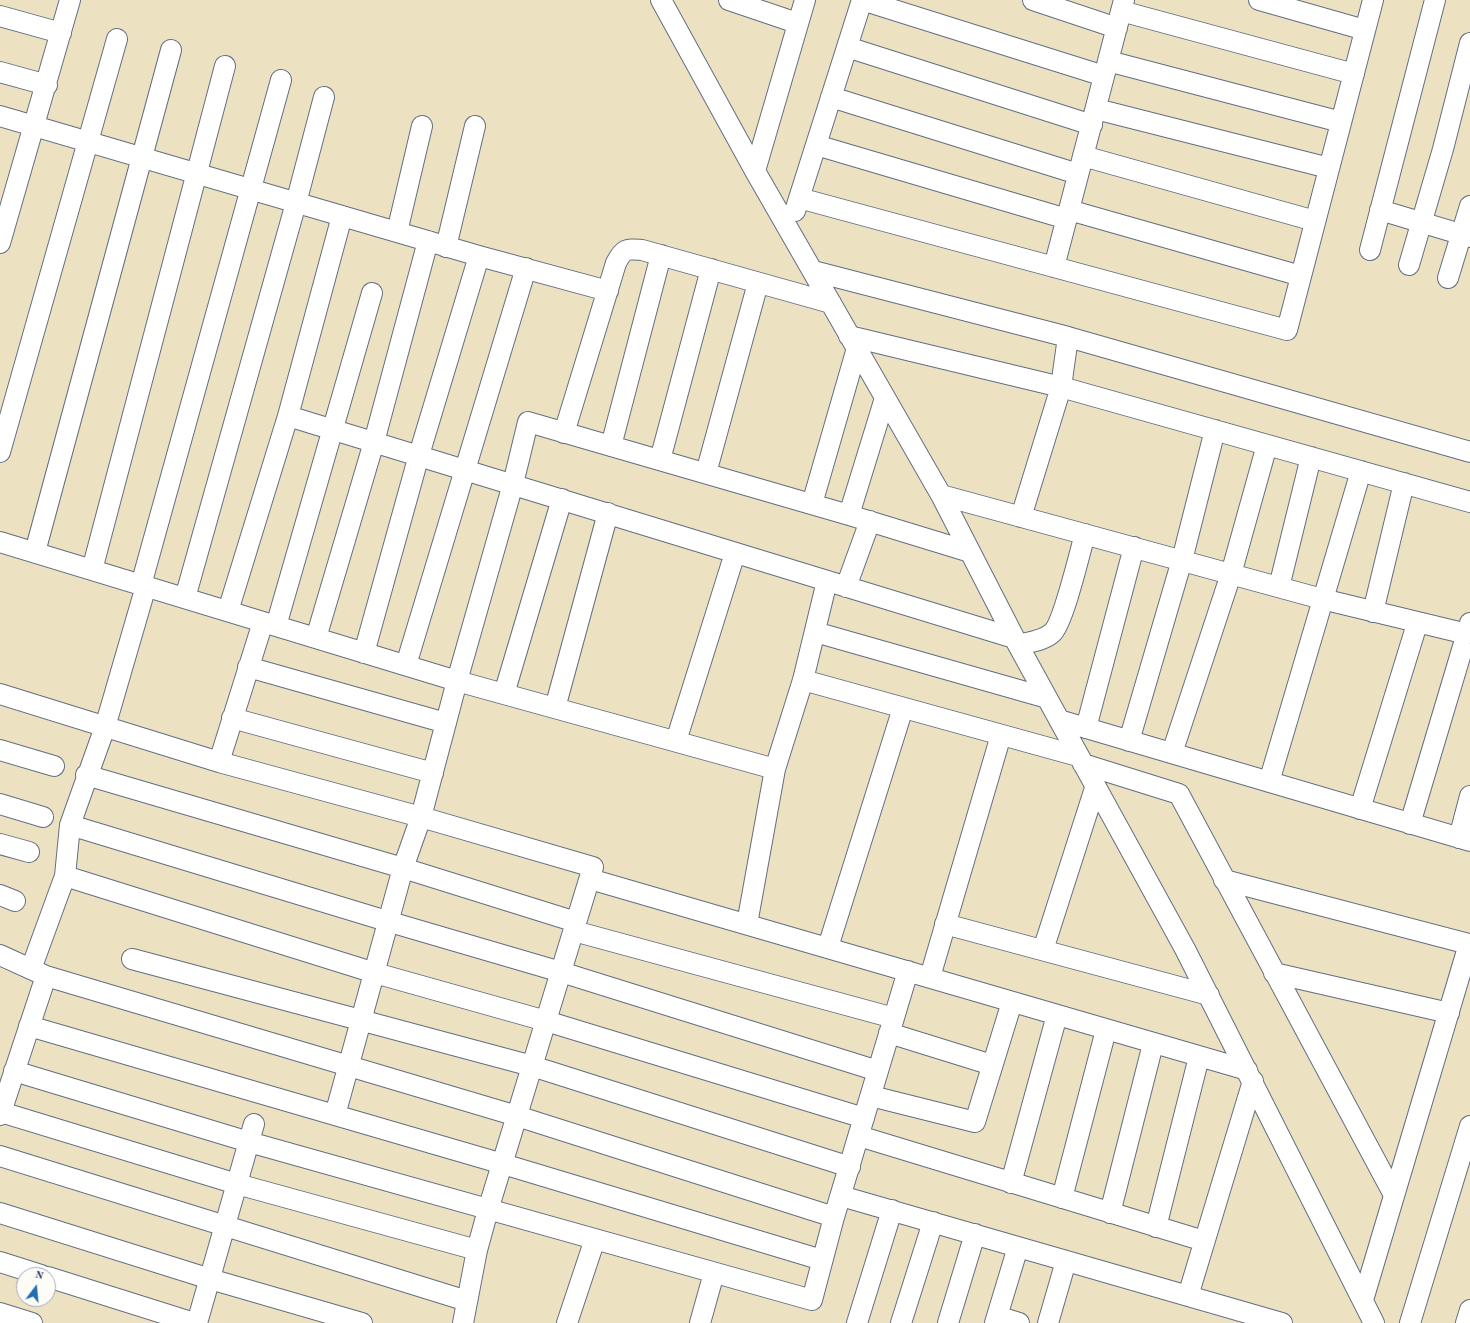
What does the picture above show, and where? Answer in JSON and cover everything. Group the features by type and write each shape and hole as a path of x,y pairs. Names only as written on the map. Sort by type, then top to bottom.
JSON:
{"street":[{"path":"0,243 47,85 70,0"},
{"path":"661,0 755,171 941,495 1016,642 1095,788 1185,949 1374,1323"},
{"path":"729,0 797,23"},
{"path":"755,171 797,23 805,0"},
{"path":"789,230 862,0 1106,69 1341,122"},
{"path":"1033,0 1121,13 1354,74"},
{"path":"1260,0 1365,30"},
{"path":"799,198 1287,330 1373,0"},
{"path":"1370,250 1435,0"},
{"path":"1054,267 1121,13"},
{"path":"0,16 61,33"},
{"path":"0,452 117,39"},
{"path":"1409,265 1422,223 1470,43"},
{"path":"847,47 1094,117 1329,168"},
{"path":"35,552 171,50"},
{"path":"92,570 225,66"},
{"path":"0,72 47,85"},
{"path":"281,80 250,189 105,727 86,775 70,825 65,876 38,973 29,1026 0,1113 237,1184 477,1250"},
{"path":"185,598 296,203 324,97"},
{"path":"831,98 1081,165 1315,221"},
{"path":"0,116 437,244 608,291"},
{"path":"397,232 422,126"},
{"path":"316,638 374,442 475,126"},
{"path":"816,145 1068,215 1301,276"},
{"path":"1448,278 1466,236 1470,206"},
{"path":"1380,210 1466,236"},
{"path":"228,611 288,416 342,216"},
{"path":"564,433 608,291 622,253 628,249 642,250 831,303"},
{"path":"364,652 419,455 479,256"},
{"path":"611,446 661,256"},
{"path":"406,665 526,268"},
{"path":"660,460 711,269"},
{"path":"812,271 1068,337 1470,452"},
{"path":"706,473 758,283"},
{"path":"218,762 248,667 269,624 331,429 372,293"},
{"path":"1021,517 1061,387 1068,337"},
{"path":"853,342 1061,387 1470,502"},
{"path":"812,504 853,342"},
{"path":"849,515 885,398"},
{"path":"288,416 735,552 1016,642 1046,638 1054,632 1062,612 1085,534"},
{"path":"335,1115 350,1067 390,922 403,868 421,817 457,681 513,484 528,422 870,521 970,552"},
{"path":"1130,741 1182,560 1215,430"},
{"path":"1172,753 1231,574 1267,445"},
{"path":"1280,587 1311,457"},
{"path":"1269,782 1361,471"},
{"path":"1373,612 1404,483"},
{"path":"941,495 1417,624 1468,629 1410,824"},
{"path":"504,694 562,499"},
{"path":"555,708 608,513"},
{"path":"746,924 775,769 803,680 815,632 837,584 870,521"},
{"path":"0,542 457,681 775,769"},
{"path":"1086,728 1134,547"},
{"path":"676,741 735,552"},
{"path":"1360,808 1417,624"},
{"path":"815,632 1047,698"},
{"path":"248,667 446,723"},
{"path":"803,680 1001,735 1179,794 1394,1195"},
{"path":"0,694 218,762 421,817 593,867 488,1210 477,1250 462,1323"},
{"path":"828,947 903,708"},
{"path":"232,718 432,773"},
{"path":"1059,720 1464,839 1470,796"},
{"path":"930,977 1001,735"},
{"path":"0,750 54,766"},
{"path":"86,775 403,868 575,926 892,1026 992,1066"},
{"path":"1043,950 1095,788"},
{"path":"0,804 43,817"},
{"path":"70,825 561,972 878,1071"},
{"path":"0,844 29,852"},
{"path":"65,876 375,973 546,1021 862,1127 1011,1183 1204,1241"},
{"path":"590,879 828,947 1199,1057 1250,1076"},
{"path":"1224,880 1470,942 1363,1300"},
{"path":"945,924 1209,995"},
{"path":"0,954 38,973 517,1116 834,1217"},
{"path":"132,959 362,1019 532,1066 850,1167"},
{"path":"14,1071 252,1133 488,1210 812,1300 834,1217 908,971"},
{"path":"1274,973 1449,1013"},
{"path":"871,1096 975,1122 1012,1002"},
{"path":"1011,1183 1057,1015"},
{"path":"29,1026 503,1164 822,1260"},
{"path":"1062,1198 1106,1030"},
{"path":"1110,1213 1153,1044"},
{"path":"1156,1227 1199,1057"},
{"path":"1188,1296 1250,1076"},
{"path":"1410,1323 1470,1126"},
{"path":"197,1323 252,1133"},
{"path":"0,1156 467,1301"},
{"path":"841,1196 1282,1323"},
{"path":"857,1323 892,1210"},
{"path":"0,1213 362,1323"},
{"path":"901,1323 933,1222"},
{"path":"948,1323 975,1234"},
{"path":"567,1323 594,1240"},
{"path":"1018,1247 996,1320 1019,1323"},
{"path":"1048,1323 1066,1261"},
{"path":"0,1262 16,1267"},
{"path":"700,1323 714,1273"},
{"path":"56,1280 194,1323"},
{"path":"1466,1323 1470,1310"},
{"path":"0,1313 32,1323"}]}
